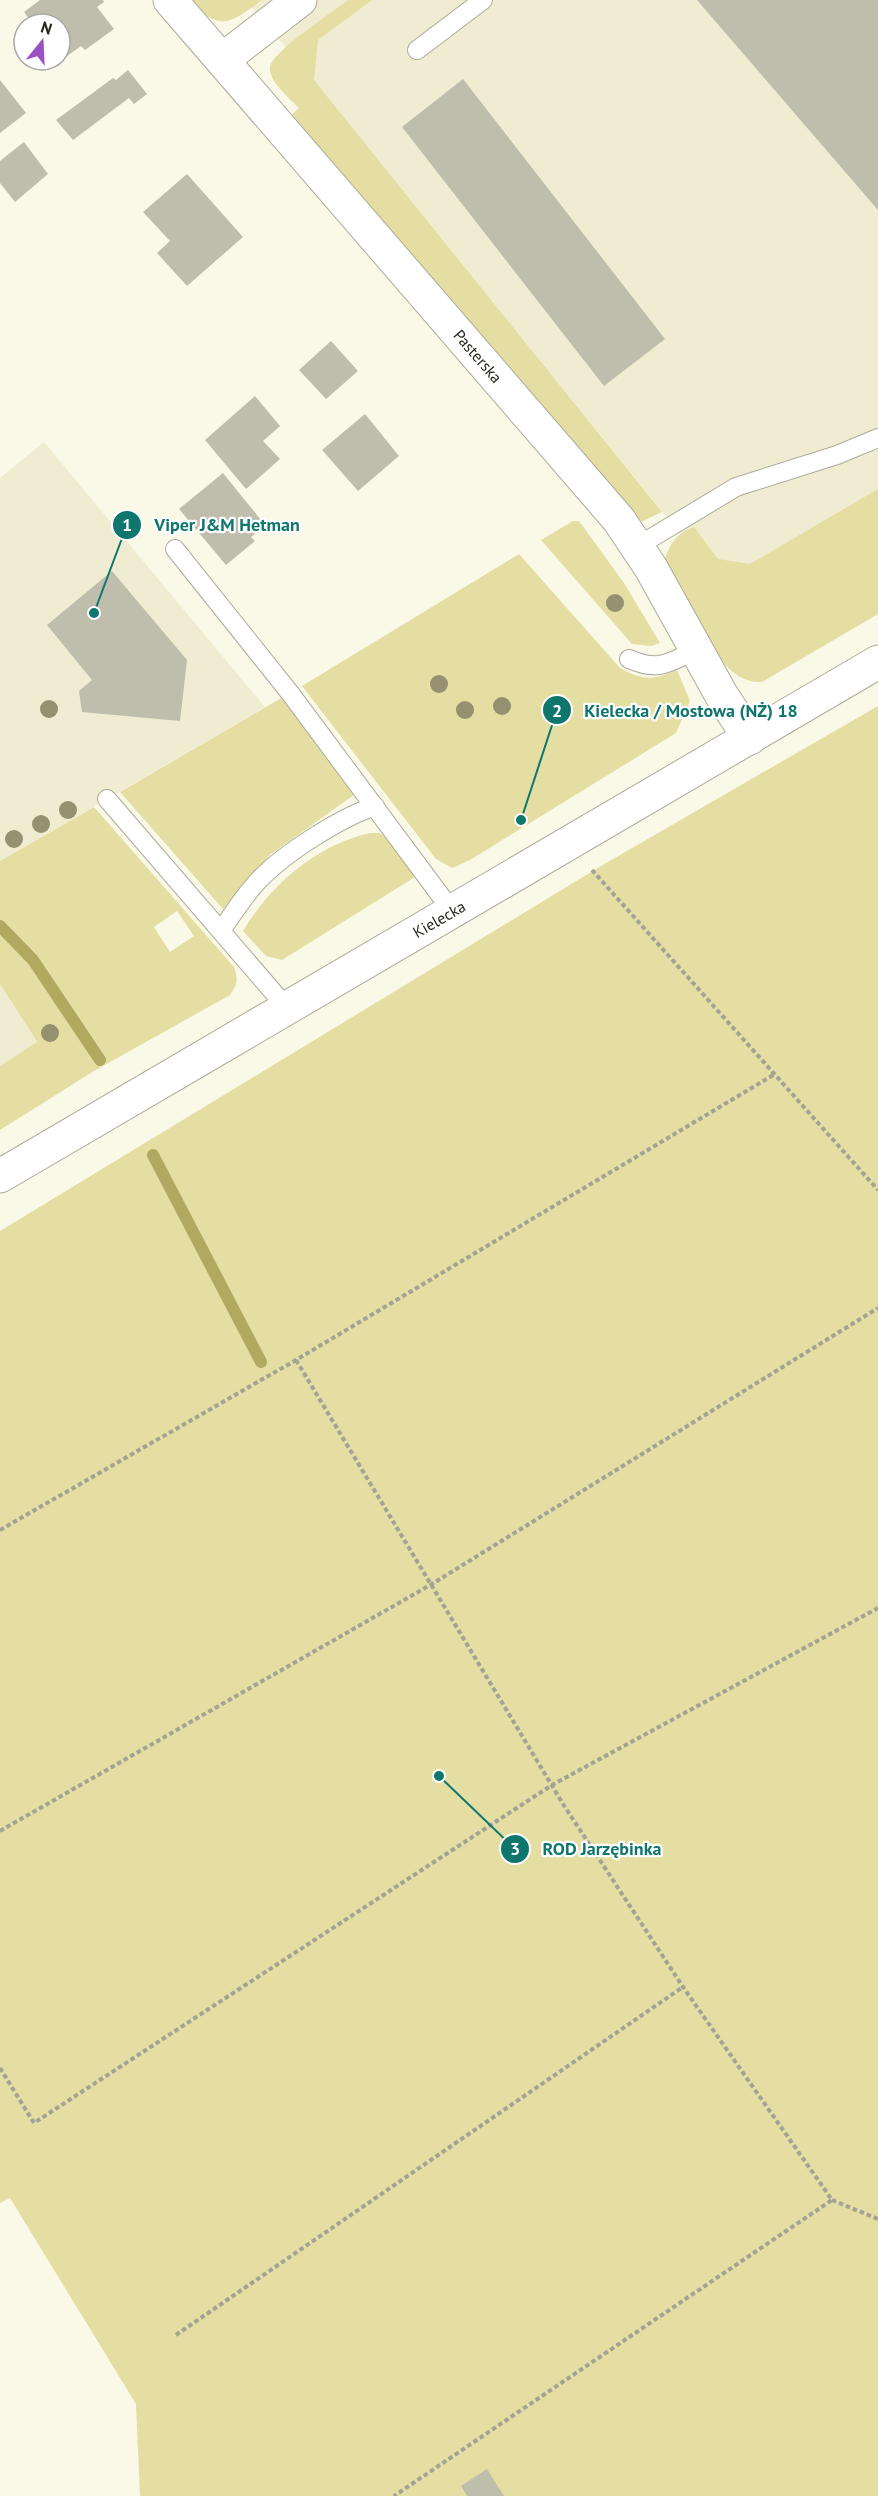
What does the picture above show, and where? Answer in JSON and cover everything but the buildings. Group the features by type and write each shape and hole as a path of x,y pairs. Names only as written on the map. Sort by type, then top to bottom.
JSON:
{"street":[{"name":"Pasterska","path":"170,0 520,404 638,546 722,696 750,738"},
{"path":"222,60 300,0"},
{"name":"Kielecka","path":"0,1176 878,662"}],"lane":[{"path":"417,50 483,0"},
{"path":"638,546 736,487 837,455 878,438"},
{"path":"175,549 290,693 452,911"},
{"path":"629,659 653,667 662,666 696,650"},
{"path":"107,799 287,1008"},
{"path":"221,931 236,907 260,878 285,858 355,813 375,806"}],"path":[{"path":"567,843 878,1190"},
{"path":"0,1530 297,1360 775,1074"},
{"path":"0,1831 432,1584 878,1308"},
{"path":"297,1360 552,1785 683,1987 832,2200 878,2219"},
{"path":"0,2068 34,2124 552,1785 878,1608"},
{"path":"176,2335 683,1987"},
{"path":"394,2496 832,2200"}],"shaded area":[{"path":"190,0 262,0 233,19 217,21"},
{"path":"245,0 878,0 878,505 754,578 711,572 314,80"},
{"path":"348,0 372,0 318,40 314,80 662,512 643,521 636,521 290,116 299,108 272,78 270,67 273,60 292,42"},
{"path":"44,442 265,707 0,861 0,478"},
{"path":"878,489 878,614 762,682 750,681 734,673 721,660 664,562 674,540 694,527 718,559 750,564"},
{"path":"573,521 579,521 624,583 660,643 651,646 632,644 541,540"},
{"path":"519,554 620,668 648,678 677,670 690,701 676,733 470,860 452,868 436,859 302,686"},
{"path":"283,697 354,795 271,854 223,909 120,792"},
{"path":"878,706 878,2496 140,2496 136,2404 10,2198 0,2203 0,1231 601,866"},
{"path":"94,807 234,967 237,978 230,995 94,1071 0,1130 0,1066 37,1042 0,984 0,861","holes":["177,911 194,936 170,952 154,927"]},
{"path":"370,833 380,833 388,839 415,877 282,960 266,956 243,931 267,898 297,869 314,857 350,839"},
{"path":"0,984 37,1043 0,1066"}],"waterway":[{"path":"0,926 33,960 100,1060"},
{"path":"153,1155 261,1362"}],"place":[{"name":"Viper J&M Hetman","path":"94,613"},
{"name":"Kielecka / Mostowa (NŻ) 18","path":"521,820"},
{"name":"ROD Jarzębinka","path":"439,1776"}]}
